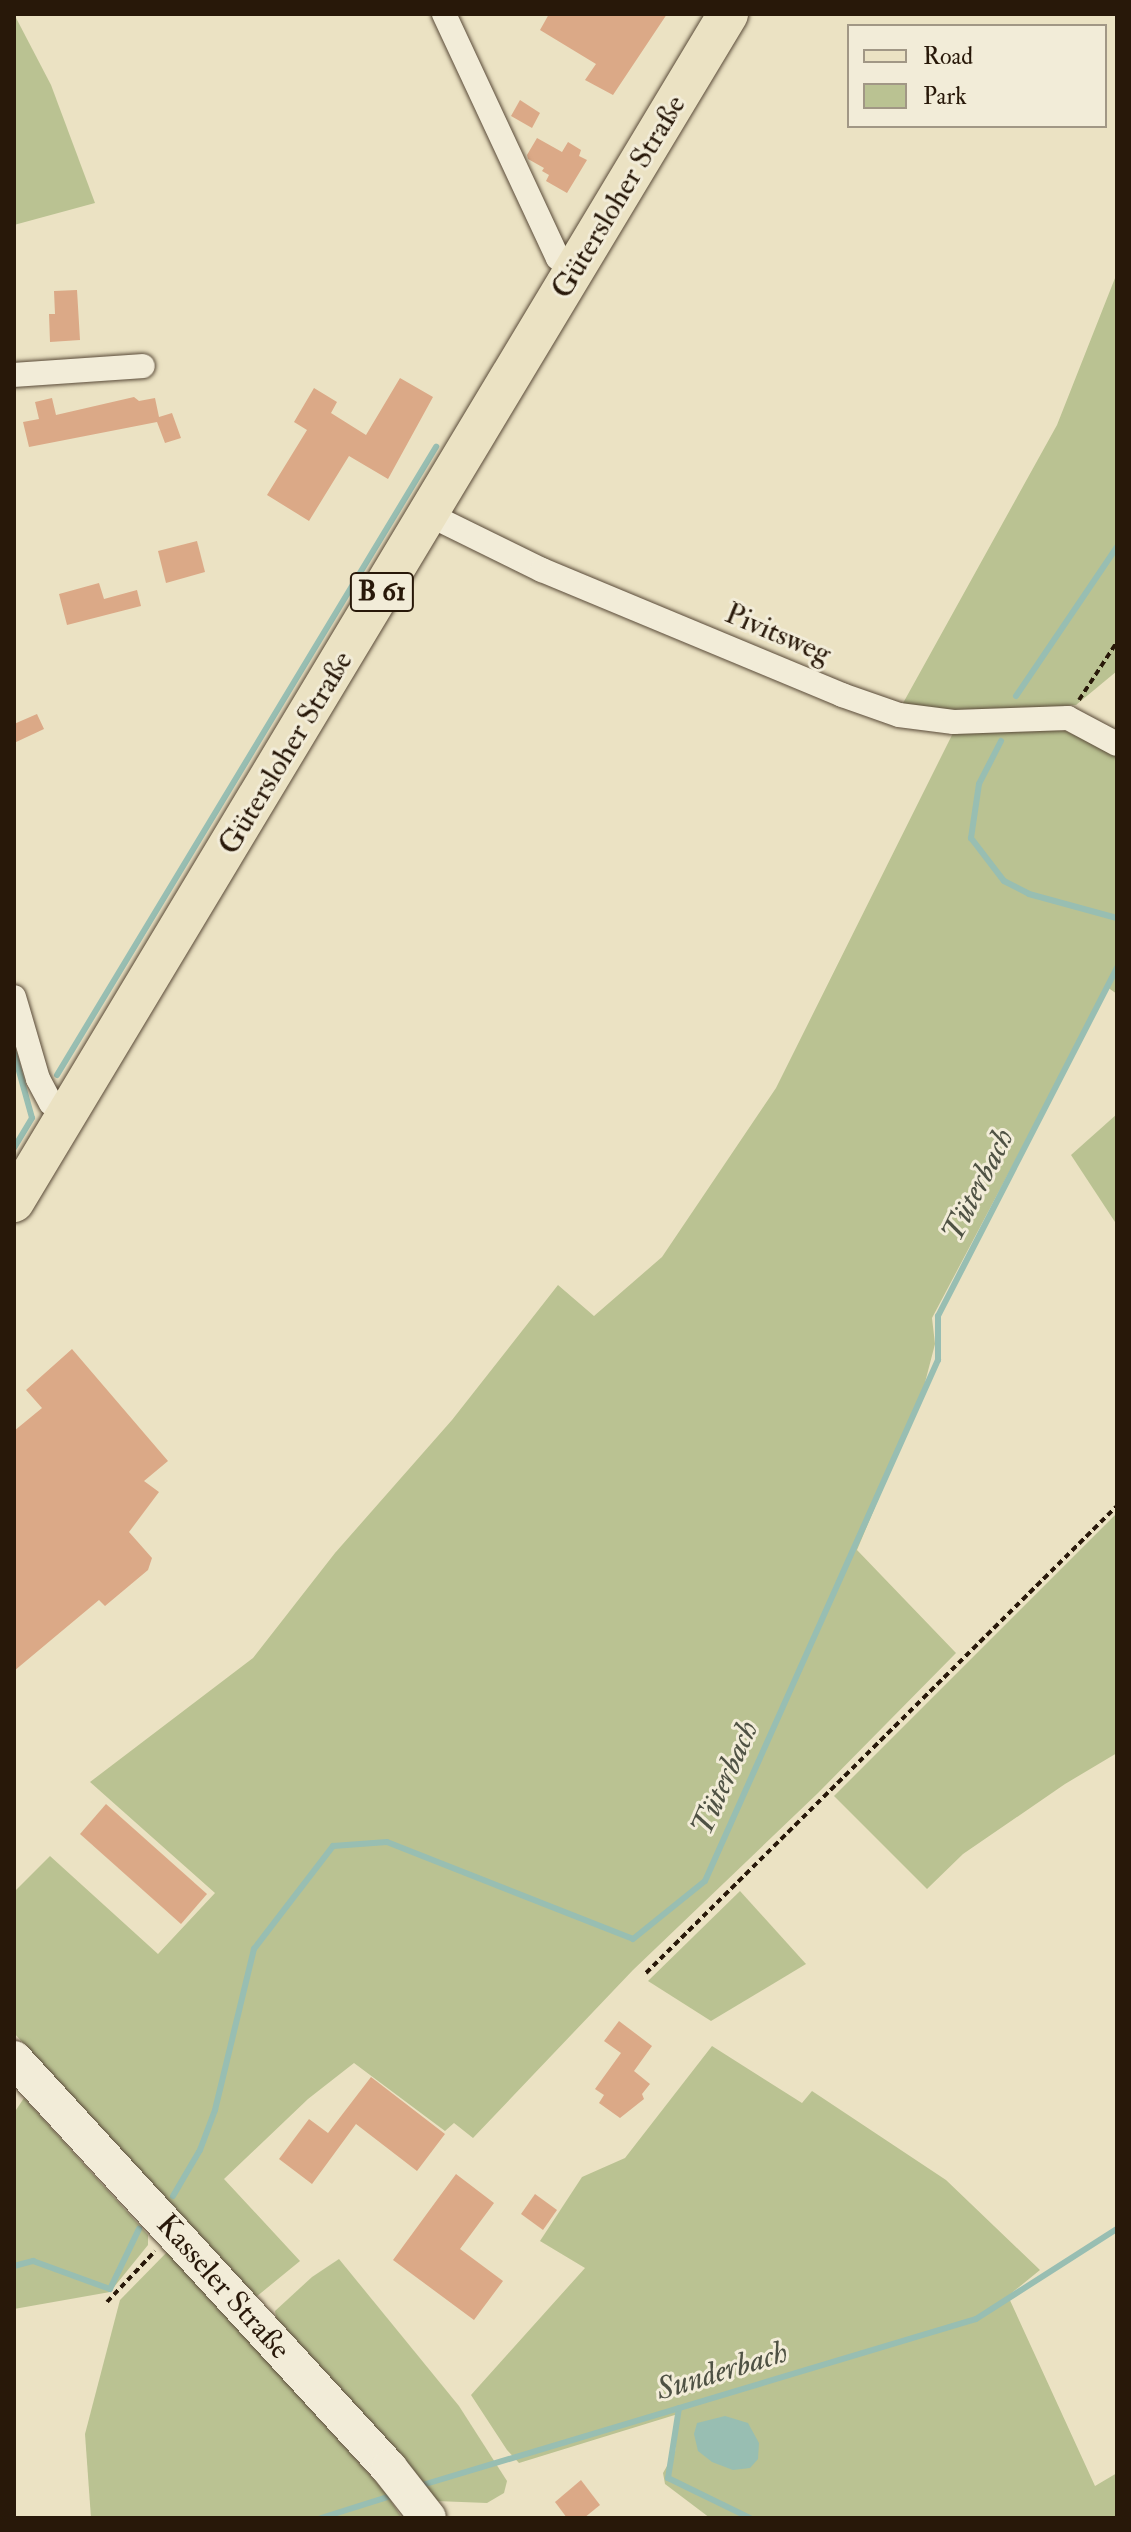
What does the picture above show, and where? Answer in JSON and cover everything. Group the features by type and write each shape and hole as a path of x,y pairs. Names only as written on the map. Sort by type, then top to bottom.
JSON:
{"main road":[{"name":"Gütersloher Straße","path":"14,1202 728,14"}],"street":[{"path":"444,14 558,258 575,272"},
{"path":"14,375 143,366"},
{"name":"Pivitsweg","path":"428,514 542,570 842,695 899,715 954,722 1068,718 1117,744"},
{"path":"14,997 38,1079 51,1103 66,1113"},
{"name":"Kasseler Straße","path":"14,2059 389,2468 427,2516"}],"path":[{"path":"1068,718 1117,642"},
{"path":"646,1973 1117,1506"},
{"path":"107,2302 174,2232"}],"green space":[{"path":"14,14 51,85 95,203 14,225"},
{"path":"1117,273 1117,671 1076,705 955,713 902,705 1057,425"},
{"path":"1037,728 1065,731 1117,754 1117,994 1107,987 932,1318 935,1344 921,1398 857,1550 956,1653 818,1793 633,1970 473,2138 454,2123 445,2131 354,2063 308,2099 224,2179 300,2261 256,2297 14,2033 14,1892 50,1856 158,1954 215,1893 90,1782 253,1658 335,1553 452,1420 558,1285 594,1316 662,1257 776,1088 953,733"},
{"path":"1117,1114 1117,1225 1071,1155"},
{"path":"1117,1513 1117,1753 1065,1784 963,1854 927,1889 834,1796"},
{"path":"740,1891 806,1964 711,2021 648,1981"},
{"path":"712,2046 802,2103 812,2091 946,2180 1040,2270 1008,2296 1095,2486 1117,2473 1117,2518 710,2518 665,2484 663,2473 675,2452 678,2414 519,2463 507,2450 471,2395 585,2268 540,2241 582,2177 625,2158"},
{"path":"24,2098 148,2235 148,2245 110,2292 14,2309 14,2113"},
{"path":"169,2250 385,2492 402,2518 91,2518 85,2434 120,2300"},
{"path":"339,2259 459,2406 507,2481 504,2493 487,2503 436,2501 278,2326 275,2311 312,2277"}],"water":[{"path":"725,2416 748,2423 759,2443 758,2459 750,2468 733,2470 712,2462 698,2451 694,2434 697,2423"}],"building":[{"path":"549,14 667,14 613,95 585,80 596,64 540,30"},
{"path":"520,100 540,113 532,128 511,116"},
{"path":"537,138 562,152 568,142 581,150 579,156 587,160 567,193 546,181 549,175 542,171 544,168 528,159 527,155"},
{"path":"77,290 80,340 50,342 49,314 55,314 54,291"},
{"path":"400,378 433,397 388,479 349,456 309,521 267,495 307,430 294,422 314,388 337,402 331,413 366,435"},
{"path":"134,397 139,401 155,398 159,417 172,413 181,438 165,443 157,422 29,447 23,422 39,419 35,402 52,398 56,415"},
{"path":"197,541 205,572 166,583 158,551"},
{"path":"99,583 104,599 137,590 141,606 67,625 59,594"},
{"path":"37,714 44,729 14,743 14,724"},
{"path":"72,1349 168,1461 144,1481 159,1492 129,1532 152,1558 148,1570 105,1606 99,1600 14,1671 14,1431 42,1408 26,1390"},
{"path":"106,1804 207,1894 181,1924 80,1834"},
{"path":"619,2021 652,2046 634,2071 650,2084 642,2094 644,2099 620,2118 599,2103 604,2095 595,2089 621,2053 604,2041"},
{"path":"371,2077 445,2134 417,2171 356,2124 312,2184 279,2159 309,2119 328,2133"},
{"path":"456,2174 494,2203 460,2249 503,2281 474,2320 393,2260"},
{"path":"535,2194 557,2210 543,2230 521,2214"},
{"path":"581,2480 600,2505 584,2518 567,2518 555,2502"}],"waterway":[{"path":"57,1075 436,447"},
{"name":"Tüterbach","path":"1016,696 1117,547"},
{"name":"Tüterbach","path":"1001,741 979,784 971,838 1004,881 1029,894 1117,918"},
{"name":"Tüterbach","path":"173,2196 200,2150 215,2110 254,1949 333,1846 387,1842 633,1939 705,1881 938,1360 938,1316 1117,967"},
{"path":"14,1053 32,1118 14,1148"},
{"name":"Tüterbach","path":"14,2266 33,2261 110,2289 139,2229"},
{"name":"Sunderbach","path":"419,2486 976,2319 1117,2229"},
{"path":"679,2408 668,2478 750,2518"},
{"name":"Sunderbach","path":"321,2518 394,2495"}]}
